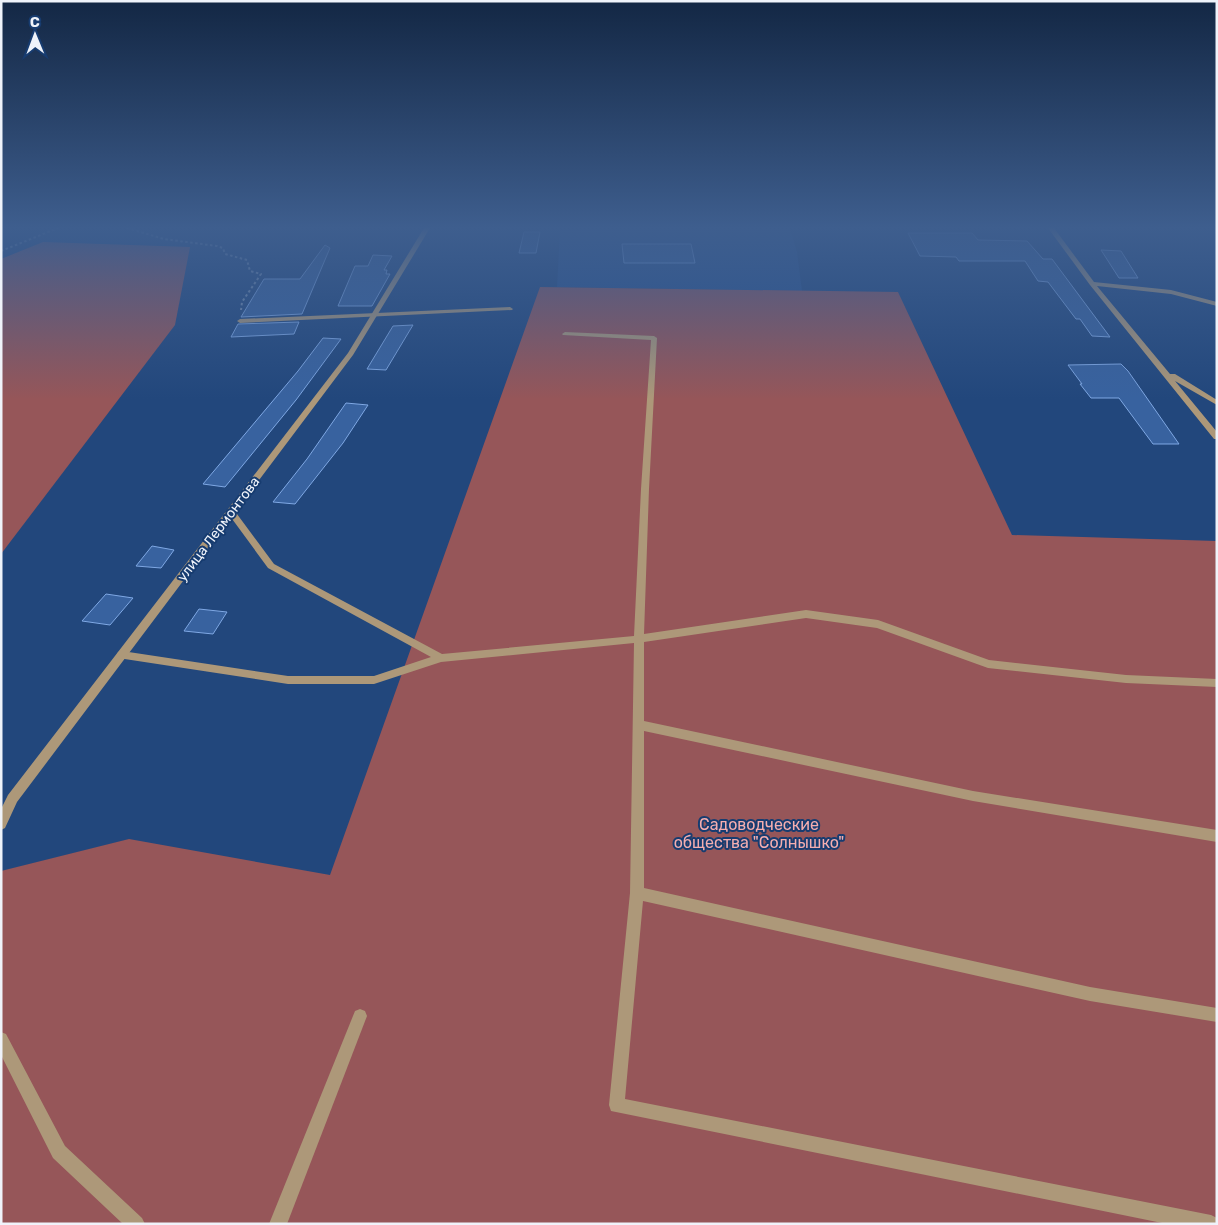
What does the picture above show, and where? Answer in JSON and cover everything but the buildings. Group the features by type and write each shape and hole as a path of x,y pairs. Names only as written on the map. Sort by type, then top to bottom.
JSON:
{"street":[{"name":"улица Лермонтова","path":"1,824 12,800 351,354 393,285"},
{"path":"1093,285 1217,437"},
{"path":"1102,285 1192,296 1217,304"},
{"path":"240,321 510,309"},
{"path":"566,334 654,338 639,639 637,893 617,1105 1212,1224"},
{"path":"1165,371 1217,403"},
{"path":"231,512 271,566 441,658"},
{"path":"122,655 288,680 374,680 441,658 639,639 806,614 878,624 988,664 1126,679 1217,683"},
{"path":"639,726 972,796 1217,836"},
{"path":"637,893 1090,994 1217,1015"},
{"path":"278,1224 360,1016"},
{"path":"1,1039 59,1152 136,1224"}],"path":[{"path":"240,321 242,302 253,285"}],"shaded area":[{"path":"557,285 801,285 802,291 557,287"}],"green space":[{"path":"1,285 183,285 175,325 1,554"},
{"name":"Садоводческие общества \"Солнышко\"","path":"540,287 898,292 1012,535 1217,541 1217,1224 1,1224 1,871 129,839 330,875"}]}
